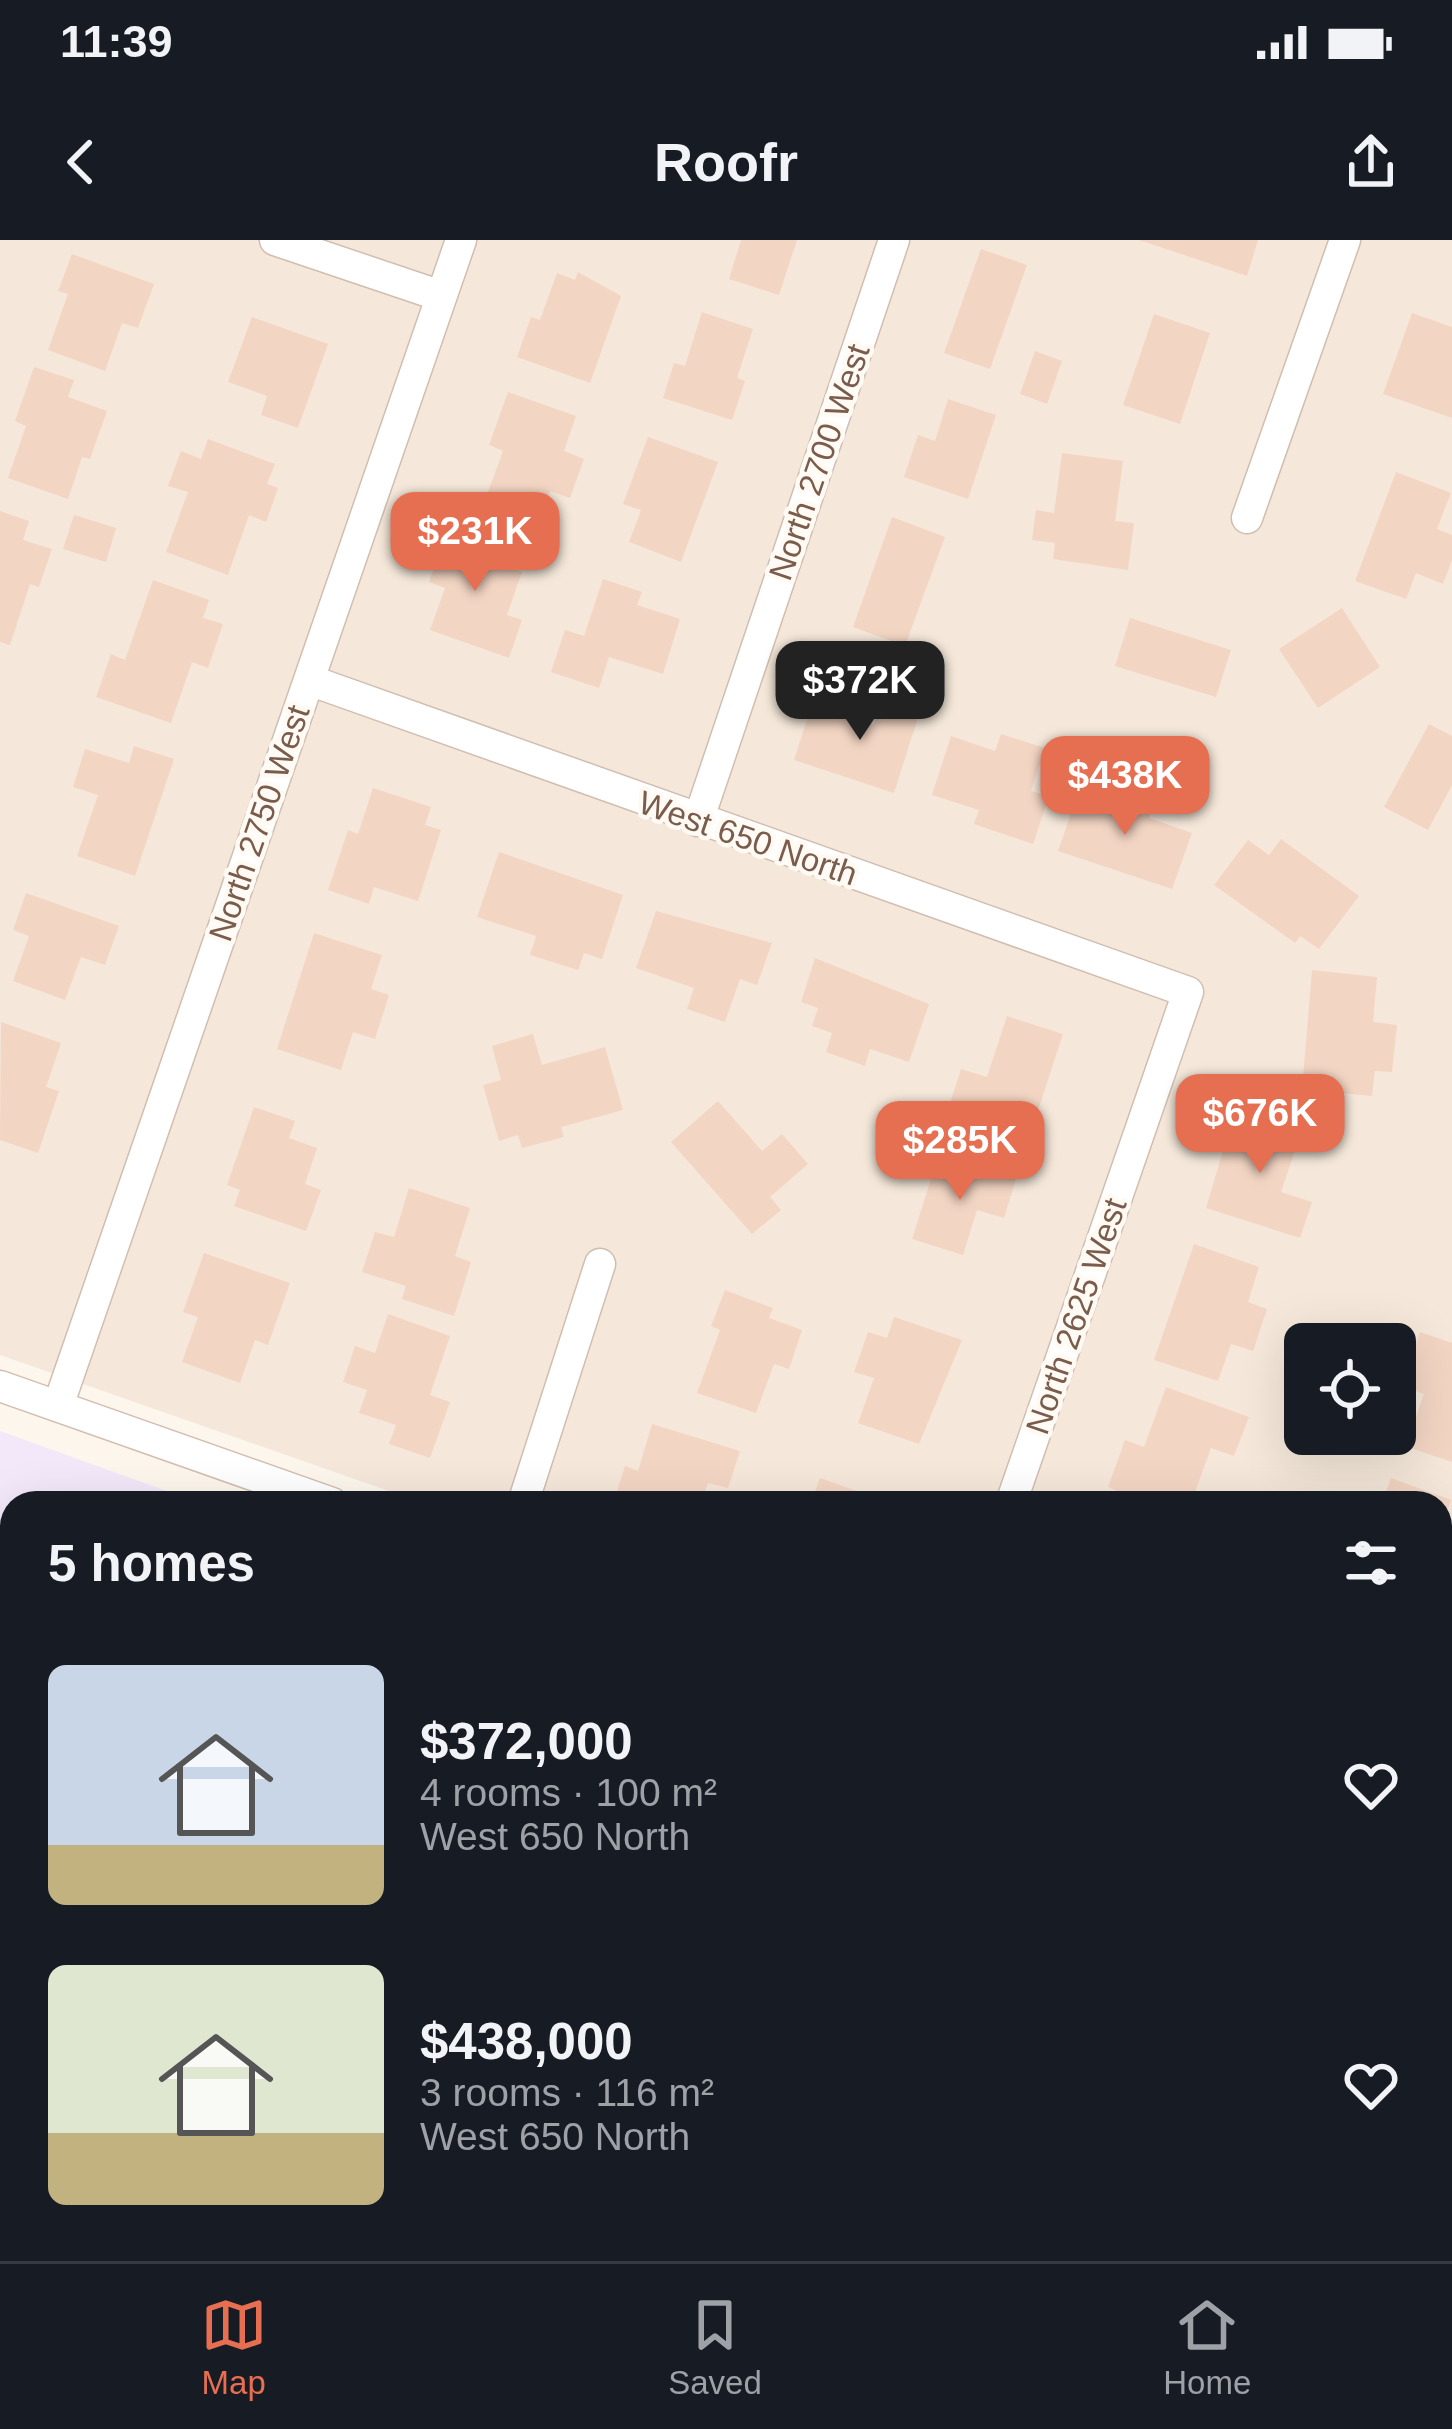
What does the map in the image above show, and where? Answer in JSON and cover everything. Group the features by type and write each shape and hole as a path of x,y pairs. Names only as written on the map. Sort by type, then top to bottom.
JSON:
{"street":[{"path":"275,240 441,296"},
{"name":"North 2750 West","path":"58,1406 460,240"},
{"name":"North 2700 West","path":"698,821 894,240"},
{"path":"1247,518 1345,240"},
{"name":"West 650 North","path":"309,680 1188,992"},
{"name":"North 2625 West","path":"1015,1491 1188,992"},
{"path":"527,1491 600,1264"},
{"path":"0,1386 298,1491"}],"shaded area":[{"path":"0,240 1452,240 1452,1491 389,1491 0,1355"},
{"path":"0,1431 167,1491 0,1491"}],"building":[{"path":"741,240 797,240 779,295 729,279"},
{"path":"1139,240 1258,240 1247,276"},
{"path":"981,249 1027,265 990,369 944,353"},
{"path":"72,254 154,284 138,328 122,323 105,371 48,350 68,294 58,291"},
{"path":"578,272 621,296 590,383 517,357 531,317 540,320 557,273 575,280"},
{"path":"702,312 753,329 737,378 745,381 732,420 663,398 674,363 685,366"},
{"path":"1412,313 1452,327 1452,418 1383,394"},
{"path":"1154,314 1210,333 1180,424 1123,405"},
{"path":"252,317 328,344 298,428 261,415 267,396 228,382"},
{"path":"1035,351 1062,361 1047,404 1020,394"},
{"path":"34,367 74,380 68,397 107,411 90,459 82,457 68,499 8,478 26,426 15,421"},
{"path":"508,392 576,416 564,451 584,459 570,498 550,491 536,530 481,511 503,451 489,445"},
{"path":"948,399 996,415 968,499 904,477 918,435 935,441"},
{"path":"648,437 718,462 681,562 629,542 641,510 623,504"},
{"path":"208,439 275,464 267,484 278,488 266,522 249,515 228,575 166,552 188,492 168,486 181,451 201,459"},
{"path":"1062,453 1123,461 1115,521 1134,523 1128,570 1053,559 1055,543 1032,540 1036,510 1054,513"},
{"path":"1396,472 1451,493 1437,529 1452,535 1452,560 1443,584 1416,573 1406,599 1355,581"},
{"path":"0,511 29,521 23,540 52,549 39,587 30,584 10,645 0,642"},
{"path":"74,515 116,528 106,562 63,549"},
{"path":"892,517 945,537 905,646 853,627"},
{"path":"447,529 504,549 498,564 522,572 507,615 522,620 509,658 430,630 445,588 429,582"},
{"path":"603,579 642,592 637,605 680,619 663,674 609,657 599,688 551,672 565,630 584,636"},
{"path":"153,580 209,600 203,618 223,624 208,668 192,662 171,723 96,697 111,654 125,660"},
{"path":"1342,608 1380,667 1318,708 1279,649"},
{"path":"1130,618 1231,650 1216,697 1115,666"},
{"path":"884,696 921,708 894,793 794,760 812,704 874,725"},
{"path":"1429,724 1452,736 1452,785 1428,830 1384,807"},
{"path":"1001,734 1045,748 1031,791 1049,796 1033,844 974,824 979,810 932,795 951,736 995,751"},
{"path":"134,746 174,759 135,876 77,856 98,795 73,787 85,749 129,763"},
{"path":"373,788 431,807 425,825 441,830 418,901 374,887 369,904 328,890 348,830 358,834"},
{"path":"1118,789 1155,802 1149,818 1192,833 1172,889 1058,851 1078,793 1112,805"},
{"path":"1281,839 1359,896 1319,949 1300,936 1295,943 1214,885 1248,840 1269,855"},
{"path":"499,852 623,895 602,959 584,953 578,970 530,955 536,936 477,917"},
{"path":"26,893 119,926 105,965 81,957 65,1000 13,981 29,936 13,930"},
{"path":"656,911 772,943 757,985 740,979 725,1022 687,1009 694,988 636,968"},
{"path":"314,933 382,955 371,989 389,995 375,1039 353,1032 341,1070 277,1049"},
{"path":"815,958 929,1004 909,1062 870,1049 865,1066 826,1052 832,1033 812,1026 818,1008 801,1002"},
{"path":"1312,970 1377,977 1373,1022 1397,1025 1392,1072 1375,1071 1372,1096 1302,1089"},
{"path":"1007,1016 1063,1034 1031,1132 949,1106 961,1069 987,1077"},
{"path":"1,1022 61,1043 46,1087 59,1091 38,1153 0,1140"},
{"path":"533,1034 542,1065 605,1047 623,1110 561,1127 564,1137 522,1148 518,1135 499,1141 483,1085 501,1080 492,1046"},
{"path":"718,1101 762,1151 782,1134 808,1164 770,1197 781,1210 752,1234 671,1142"},
{"path":"254,1107 295,1121 289,1138 317,1148 305,1184 321,1190 306,1231 234,1206 240,1190 227,1185"},
{"path":"1244,1110 1302,1129 1281,1192 1312,1202 1300,1238 1206,1208 1227,1137 1234,1139"},
{"path":"939,1154 1016,1179 1004,1218 977,1210 963,1255 912,1239"},
{"path":"409,1188 470,1208 455,1256 471,1262 454,1316 402,1299 406,1286 362,1272 375,1232 394,1237"},
{"path":"1194,1244 1259,1267 1248,1302 1267,1309 1253,1351 1231,1344 1218,1381 1154,1360"},
{"path":"204,1253 290,1283 268,1345 255,1340 240,1383 182,1362 198,1317 183,1312"},
{"path":"725,1290 773,1308 769,1318 802,1330 789,1369 774,1364 756,1413 697,1393 720,1330 711,1326"},
{"path":"388,1314 450,1336 430,1395 450,1402 430,1458 389,1444 396,1425 359,1413 367,1390 343,1382 355,1346 375,1353"},
{"path":"894,1317 962,1340 919,1444 858,1423 874,1378 854,1372 868,1332 887,1338"},
{"path":"1420,1332 1452,1343 1452,1462 1416,1450 1416,1416 1424,1394 1416,1391"},
{"path":"1166,1387 1249,1417 1234,1456 1211,1448 1195,1491 1108,1487 1125,1440 1144,1447"},
{"path":"652,1424 740,1451 728,1488 708,1483 705,1491 617,1491 625,1466 638,1471"},
{"path":"820,1478 857,1491 815,1491"},
{"path":"1391,1478 1426,1491 1386,1491"}]}
